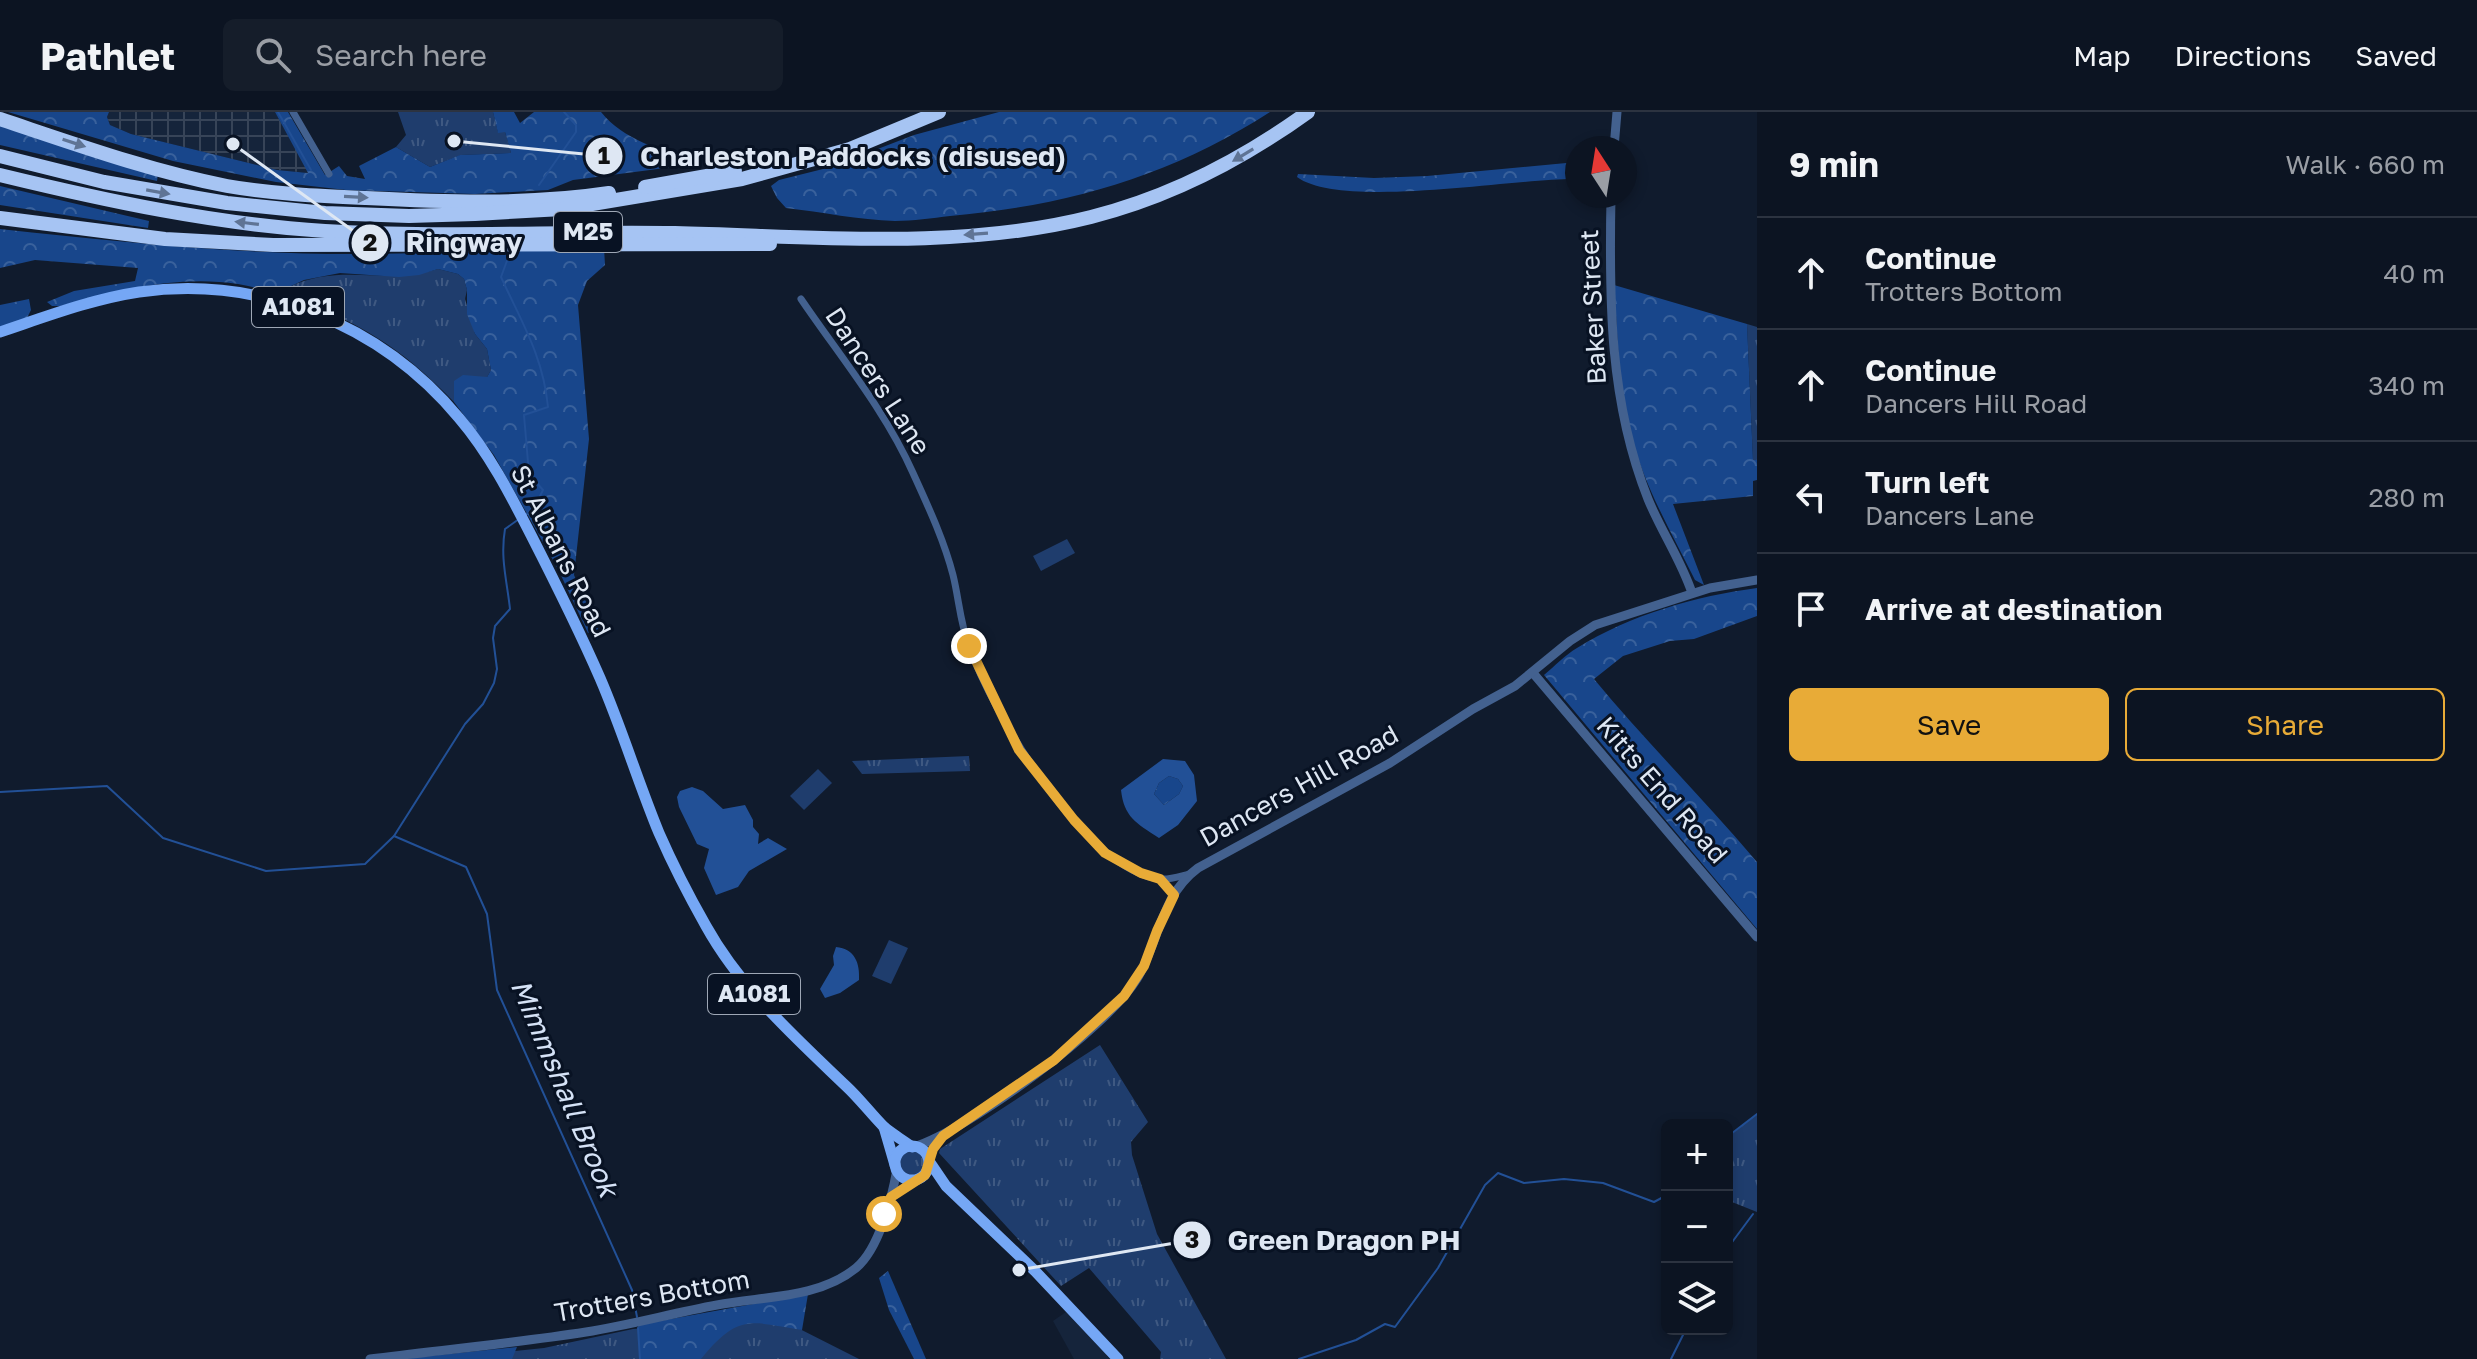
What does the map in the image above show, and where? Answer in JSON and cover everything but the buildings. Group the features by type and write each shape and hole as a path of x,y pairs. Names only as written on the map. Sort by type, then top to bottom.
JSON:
{"highway":[{"name":"M25","path":"0,156 104,182 227,203 325,213 409,216 562,209 742,179 850,149 939,112"},
{"name":"M25","path":"0,218 165,239 273,245 791,244 980,235 1092,217 1181,186 1226,164 1308,112"},
{"name":"M25","path":"0,119 129,161 229,186 304,195 418,200 524,200 604,193 770,164 848,142 864,142"},
{"name":"M25","path":"0,175 142,207 325,231 618,232 851,239"}],"main road":[{"name":"St Albans Road","path":"0,332 89,304 155,291 208,288 262,296 309,310 350,328 386,351 444,400 477,441 518,508 601,680 659,833 708,929 756,997 867,1106 884,1127 913,1147"},
{"name":"St Albans Road","path":"884,1127 896,1168"},
{"path":"946,1186 902,1176 896,1168 899,1153 913,1147 923,1150 946,1186 1035,1271 1118,1359"},
{"path":"915,1180 928,1171 929,1160"}],"street":[{"path":"293,112 329,174"},
{"path":"1615,136 1617,112"},
{"name":"Baker Street","path":"1611,208 1610,307 1616,380 1622,410 1648,500 1692,593"},
{"name":"Dancers Lane","path":"801,299 873,403 912,470 953,574 969,646 1019,750 1074,820 1105,853 1141,873 1160,879 1174,895"},
{"name":"Dancers Hill Road","path":"913,1147 943,1136 1054,1060 1124,996 1144,966 1174,895 1190,874 1390,763 1533,673 1570,641 1595,625 1692,593 1757,580"},
{"name":"Kitts End Road","path":"1533,673 1757,937"},
{"path":"1160,879 1190,874"},
{"name":"Dancers Hill Road","path":"929,1160 943,1136"},
{"name":"Trotters Bottom","path":"370,1359 546,1338 722,1304 792,1294 841,1278 871,1252 891,1197 896,1168"},
{"path":"891,1197 915,1180"}],"shaded area":[{"path":"109,112 275,112 309,173 277,170 131,134 110,125"},
{"path":"1163,759 1185,761 1194,775 1197,801 1178,825 1159,838 1128,813 1121,790","holes":["1169,776 1178,779 1183,786 1179,794 1164,805 1154,794 1159,783"]},
{"path":"692,787 703,791 723,809 745,805 759,834 758,844 768,838 787,849 749,871 738,887 716,895 704,868 709,849 697,844 679,807 677,797 680,791"},
{"path":"836,947 848,951 855,958 859,980 840,993 825,998 820,989 834,965"},
{"path":"1066,1312 1109,1359 1074,1359 1053,1321"}],"green space":[{"path":"8,112 109,112 110,125 131,134 277,170 308,173 275,112 288,112 325,175 339,166 347,176 365,179 359,166 396,147 430,167 460,155 511,153 505,132 498,133 493,112 514,112 520,123 534,112 601,112 632,137 696,164 573,180 548,190 475,194 346,190 276,182 173,161"},
{"path":"398,112 493,112 498,132 505,132 511,153 461,155 430,167 396,147 406,135"},
{"path":"999,112 1270,112 1195,154 1156,170 1076,196 1035,205 895,221 786,208 771,186 779,180 831,167 914,135"},
{"path":"0,124 158,174 157,181 0,145"},
{"path":"1565,163 1565,179 1431,190 1351,191 1319,187 1297,177 1298,174 1374,178"},
{"path":"0,186 149,221 148,228 0,205"},
{"path":"0,229 136,243 274,252 365,254 604,248 605,265 587,281 578,305 589,439 574,575 598,629 588,633 558,569 494,455 454,402 454,381 463,375 487,377 491,370 487,349 475,334 467,314 467,290 464,279 458,274 438,269 399,277 340,273 304,280 289,287 286,295 238,284 193,281 126,290 52,306 47,302 74,291 135,281 138,268 35,260 0,268"},
{"path":"438,269 458,274 464,279 467,290 465,299 475,334 487,349 491,370 487,377 475,377 454,390 454,402 415,365 377,338 335,315 286,295 289,287 327,276 419,274"},
{"path":"1614,285 1747,324 1753,460 1757,460 1753,496 1673,504 1704,585 1695,580 1669,528 1632,439 1621,382"},
{"path":"29,299 31,310 27,318 0,327 0,305"},
{"path":"1747,324 1757,327 1757,460 1753,460"},
{"path":"1067,539 1075,553 1041,571 1033,556"},
{"path":"1757,588 1757,616 1694,639 1670,641 1623,656 1594,679 1757,862 1757,929 1544,675 1564,657 1597,636 1641,617 1711,596"},
{"path":"969,756 970,771 862,774 852,761"},
{"path":"818,769 832,783 804,810 790,796"},
{"path":"1169,776 1178,779 1183,786 1179,794 1164,805 1154,794 1159,783"},
{"path":"889,940 908,948 891,984 872,976"},
{"path":"1100,1045 1148,1122 1131,1142 1132,1155 1157,1234 1226,1359 1160,1359 1161,1352 1089,1268 1061,1286 939,1153 940,1149"},
{"path":"1757,1114 1757,1212 1733,1202 1733,1133"},
{"path":"913,1150 922,1154 926,1163 922,1172 913,1176 904,1172 900,1163 904,1154"},
{"path":"888,1271 926,1359 914,1359 889,1310 879,1278"},
{"path":"808,1294 802,1330 769,1324 746,1324 725,1334 701,1359 640,1359 638,1325"},
{"path":"778,1318 859,1359 437,1359 544,1348 633,1329"},
{"path":"517,1347 512,1359 399,1359"}],"waterway":[{"path":"278,112 311,170"},
{"name":"Mimmshall Brook","path":"539,185 576,132 576,125 564,112"},
{"name":"Mimmshall Brook","path":"508,258 501,277 542,372 548,407 524,415 529,474 543,490 525,516"},
{"name":"Mimmshall Brook","path":"519,519 505,529 504,560 510,609 495,626 493,638 497,669 494,683 394,836 466,867 487,914 497,990 632,1290 637,1317"},
{"path":"0,792 107,786 163,838 266,871 365,864 394,836"},
{"path":"1733,1132 1757,1114"},
{"path":"1299,1359 1356,1340 1385,1324 1395,1327 1438,1268 1485,1185 1498,1173 1524,1183 1564,1179 1603,1183 1654,1202 1661,1198"},
{"path":"1733,1241 1753,1214"},
{"name":"Mimmshall Brook","path":"638,1328 640,1359"},
{"path":"1671,1359 1683,1335"}],"place":[{"name":"Charleston Paddocks (disused)","path":"454,141"},
{"name":"Ringway","path":"233,144"},
{"name":"Green Dragon PH","path":"1019,1270"}],"route":[{"path":"884,1214 891,1197 925,1175 933,1149 943,1136 1066,1051 1124,996 1144,966 1174,895 1160,879 1141,873 1105,853 1074,820 1019,750 969,646"}]}
